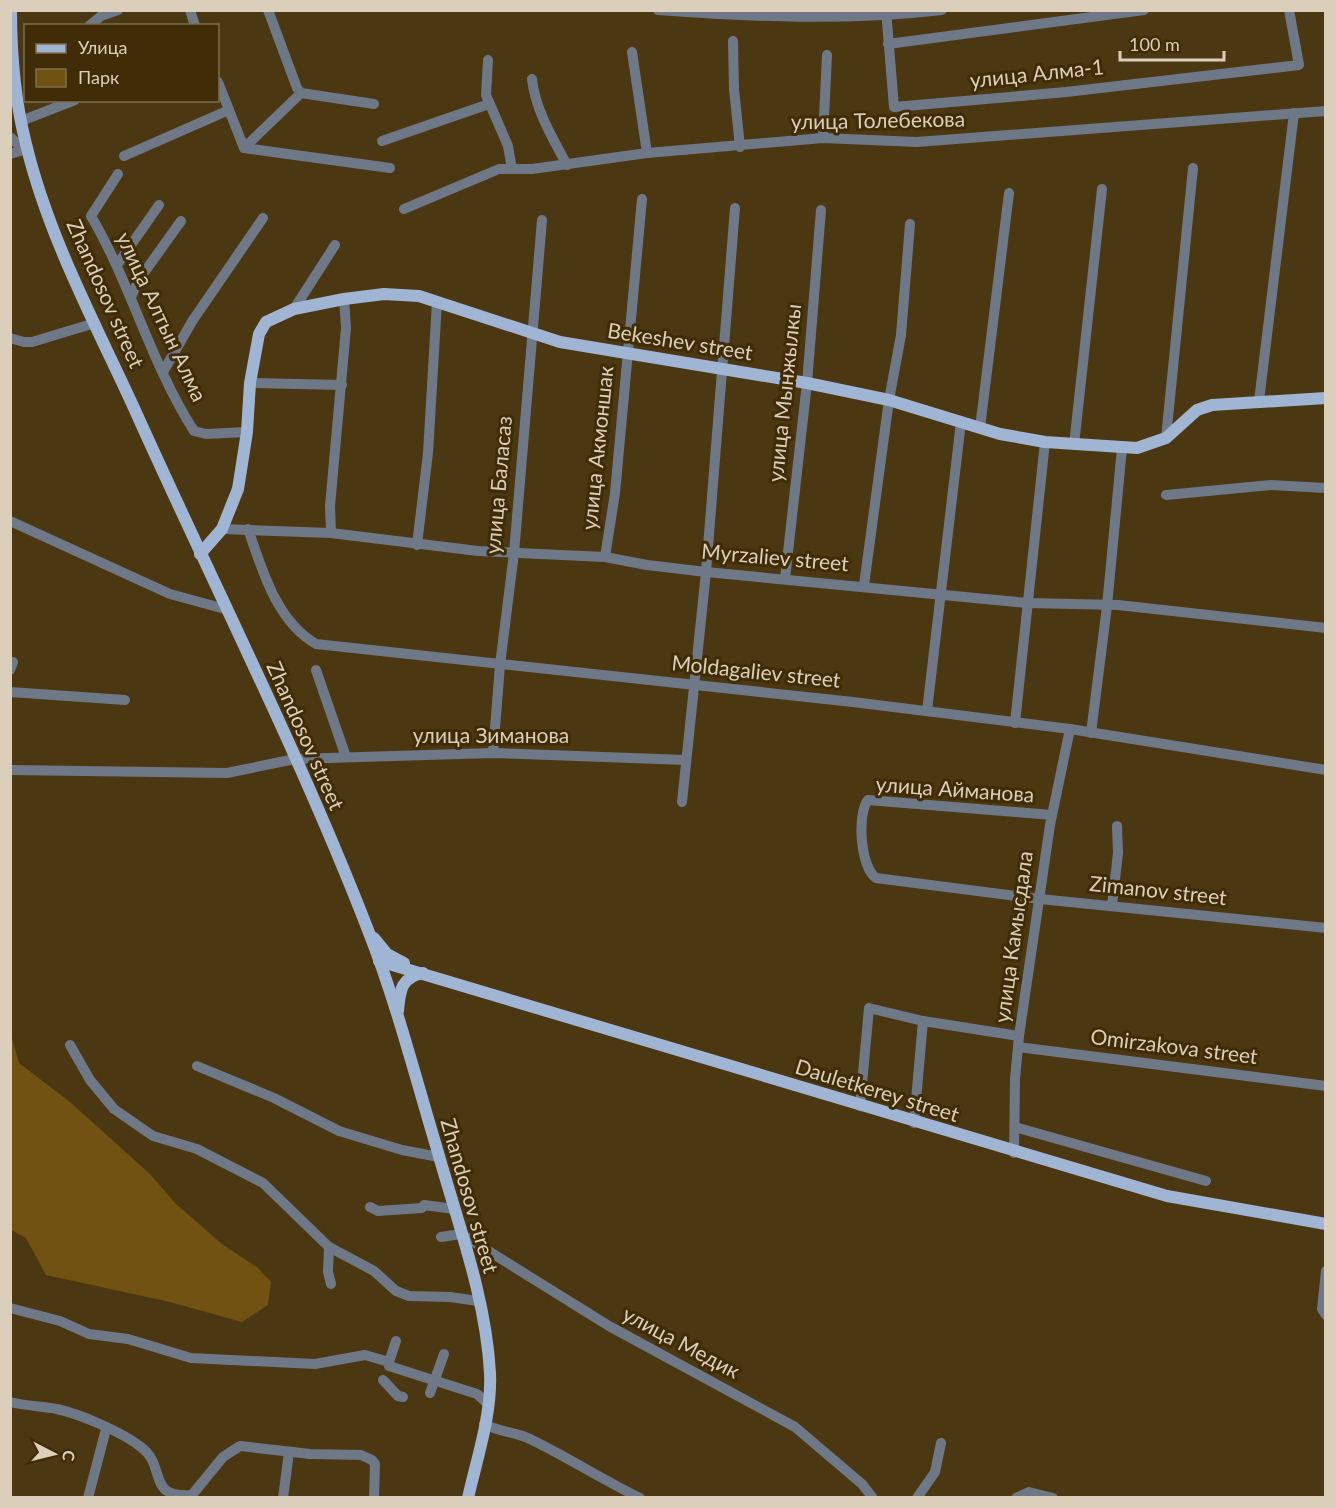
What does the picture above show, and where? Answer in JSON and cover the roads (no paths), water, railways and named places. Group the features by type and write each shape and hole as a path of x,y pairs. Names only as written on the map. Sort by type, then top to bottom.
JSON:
{"main road":[{"name":"Zhandosov street","path":"10,10 20,78 21,121 25,149 42,197 95,323 295,759 369,931 398,1016 461,1234 487,1346 490,1377 488,1404 468,1497"},
{"name":"Bekeshev street","path":"200,554 222,529 238,489 258,334 266,322 294,309 344,299 384,294 419,297 560,342 628,355 722,367 807,383 889,400 980,428 1045,442 1074,445 1137,448 1166,438 1197,410 1212,405 1326,398"},
{"path":"369,931 387,954 424,973"},
{"path":"379,962 424,973"},
{"path":"398,1016 401,987 411,976 424,973"},
{"name":"Dauletkerey street","path":"424,973 914,1123 1167,1196 1326,1224"}],"street":[{"path":"91,24 101,16 118,10"},
{"path":"268,10 297,88 301,93 374,104"},
{"path":"658,10 797,14 886,14 942,10"},
{"path":"888,44 1070,16 1144,10"},
{"name":"улица Алма-1","path":"886,14 894,107 990,99 1299,65 1289,10"},
{"path":"733,41 734,89 740,147"},
{"path":"632,52 647,153"},
{"path":"823,138 827,56"},
{"path":"488,60 489,104 508,146 512,169"},
{"path":"532,79 533,91 567,165"},
{"path":"219,85 244,148"},
{"path":"244,148 301,93"},
{"path":"21,121 70,102"},
{"path":"382,141 489,104"},
{"path":"124,156 229,110"},
{"name":"улица Толебекова","path":"404,209 499,169 567,165 647,153 740,147 823,138 917,142 1326,111"},
{"path":"1258,401 1294,113"},
{"path":"10,137 25,149"},
{"path":"244,148 390,168"},
{"path":"10,154 25,149"},
{"path":"1166,438 1193,168"},
{"name":"улица Алтын Алма","path":"118,174 91,216 117,265 163,372 194,431 206,434 247,432"},
{"path":"1074,445 1102,189"},
{"path":"980,428 1009,193"},
{"name":"улица Акмоншак","path":"605,557 615,493 642,199"},
{"path":"117,265 159,205"},
{"path":"681,802 706,572 735,208"},
{"name":"улица Мынжылкы","path":"785,579 807,383 821,210"},
{"path":"163,372 193,320 263,218"},
{"name":"улица Баласаз","path":"494,753 500,665 514,553 542,220"},
{"path":"130,297 138,281 181,221"},
{"path":"864,585 889,400 901,335 910,224"},
{"path":"294,309 335,245"},
{"path":"330,533 330,506 346,328 344,299"},
{"path":"417,545 428,453 437,302"},
{"path":"10,338 32,342 95,323"},
{"path":"250,383 342,385"},
{"path":"927,711 961,422"},
{"path":"1015,723 1045,442"},
{"path":"1091,733 1107,606 1122,448"},
{"path":"1166,495 1271,485 1326,488"},
{"path":"10,522 170,594 225,609"},
{"name":"Myrzaliev street","path":"222,529 330,533 417,545 514,553 605,557 706,572 864,585 939,595 1027,603 1107,606 1326,628"},
{"name":"Moldagaliev street","path":"248,529 277,602 292,623 316,644 927,711 1070,729 1326,770"},
{"path":"316,670 346,758"},
{"path":"10,692 125,700"},
{"name":"улица Камысдала","path":"1014,1153 1018,1042 1052,815 1070,729"},
{"name":"улица Зиманова","path":"10,770 227,773 295,759 494,753 686,760"},
{"name":"улица Айманова","path":"987,892 873,876 862,846 864,810 867,800 1052,815"},
{"path":"1112,906 1118,853 1117,826"},
{"name":"Zimanov street","path":"987,892 1326,928"},
{"name":"Omirzakova street","path":"860,1106 869,1008 1018,1042 1326,1086"},
{"path":"914,1123 923,1021"},
{"path":"70,1045 90,1080 114,1109 153,1137 197,1149 263,1183 329,1247 374,1271 396,1291 402,1294 478,1301"},
{"path":"197,1066 274,1098 339,1131 402,1150 439,1157"},
{"path":"1015,1127 1206,1180"},
{"path":"370,1207 378,1210 422,1208 424,1205 454,1209"},
{"path":"441,1237 461,1234"},
{"name":"улица Медик","path":"461,1234 600,1320 795,1426 862,1484 873,1497"},
{"path":"329,1247 328,1272 331,1284"},
{"path":"1324,1312 1326,1271"},
{"path":"10,1308 60,1321 89,1334 128,1338 191,1359 315,1364 366,1355 477,1394 488,1404"},
{"path":"396,1341 382,1384 403,1397"},
{"path":"430,1394 444,1354"},
{"path":"10,1402 61,1410 106,1429 146,1450 155,1464 158,1481 167,1492 178,1496 191,1496 223,1457 240,1446 289,1452 366,1456 375,1464 374,1497"},
{"path":"484,1424 503,1433 522,1435 534,1440 590,1473 640,1497"},
{"path":"88,1497 106,1429"},
{"path":"917,1497 935,1472 941,1443"},
{"path":"283,1497 289,1452"},
{"path":"1016,1497 1029,1492 1053,1497"}]}
